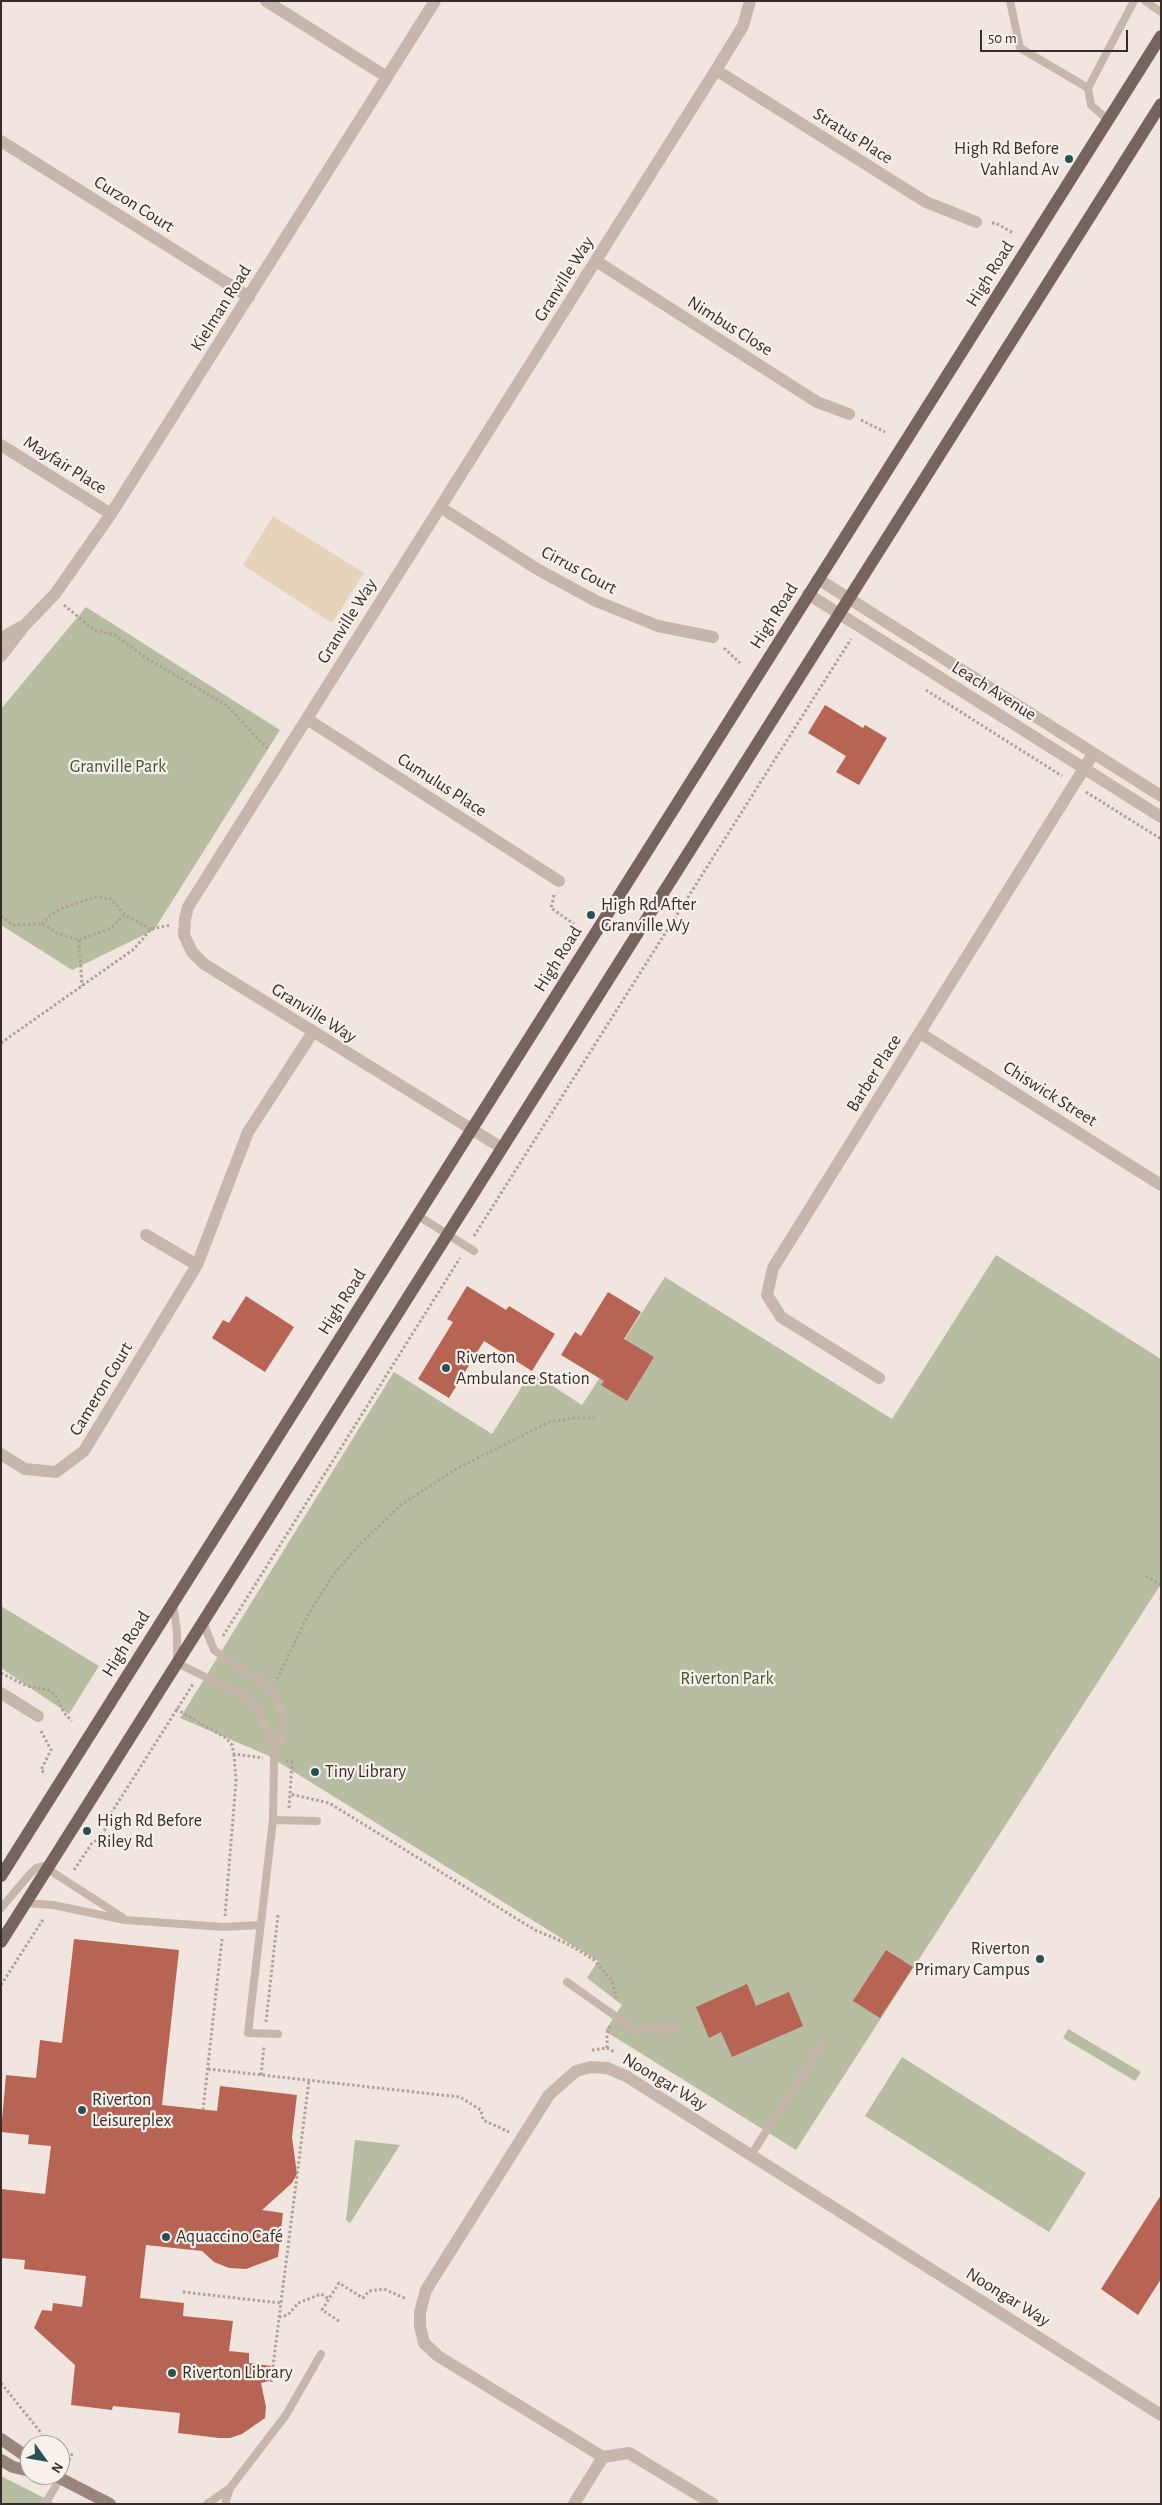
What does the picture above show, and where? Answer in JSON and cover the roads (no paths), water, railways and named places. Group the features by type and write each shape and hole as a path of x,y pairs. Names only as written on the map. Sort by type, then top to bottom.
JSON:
{"main road":[{"name":"High Road","path":"1,1876 1161,36"},
{"path":"1,1942 1161,104"},
{"path":"1,2439 20,2452"},
{"path":"1,2460 20,2469"},
{"path":"70,2484 110,2504"}],"street":[{"path":"266,1 387,77"},
{"name":"Kielman Road","path":"1,656 25,625 55,594 111,514 435,1"},
{"name":"Granville Way","path":"502,1148 204,964 192,952 184,935 185,919 188,907 716,70 743,26 750,1"},
{"name":"Stratus Place","path":"716,70 926,202 976,222"},
{"name":"Curzon Court","path":"1,141 249,297"},
{"name":"Nimbus Close","path":"596,261 817,402 849,414"},
{"name":"Mayfair Place","path":"1,445 111,514"},
{"name":"Cirrus Court","path":"440,507 537,569 596,601 658,626 713,637"},
{"name":"Leach Avenue","path":"818,579 1161,796"},
{"name":"Leach Avenue","path":"808,594 1161,817"},
{"name":"Kielman Road","path":"1,638 25,625"},
{"name":"Cumulus Place","path":"307,719 558,881"},
{"name":"Barber Place","path":"878,1378 781,1317 767,1294 772,1268 1093,754"},
{"name":"Cameron Court","path":"1,1454 24,1469 56,1472 84,1451 197,1266 248,1132 313,1032"},
{"name":"Chiswick Street","path":"920,1033 1161,1185"},
{"path":"146,1236 197,1266"},
{"path":"1,1693 38,1716"},
{"name":"Noongar Way","path":"603,2457 438,2356 424,2343 420,2326 420,2312 426,2290 549,2095 576,2071 591,2067 607,2068 626,2076 1161,2415"},
{"path":"574,2504 603,2457 629,2453 713,2504"}],"lane":[{"path":"1010,1 1020,48 1088,88"},
{"path":"1108,120 1091,104 1088,88 1134,1"},
{"path":"1145,1 1161,12"},
{"path":"418,1215 471,1249"},
{"path":"174,1602 177,1632 177,1663 246,1697 257,1706 274,1755"},
{"path":"203,1622 214,1650 268,1688 282,1711 283,1726 274,1755 272,1820 248,2034 278,2034"},
{"path":"272,1820 317,1821"},
{"path":"1,1908 36,1868 43,1866 125,1920"},
{"path":"26,1903 53,1904 125,1920 224,1927 259,1925"},
{"path":"567,1982 596,2000 613,2015 635,2030 678,2029"},
{"path":"752,2155 822,2044"},
{"path":"207,2504 230,2488 286,2414 321,2354"},
{"path":"45,2504 53,2485"},
{"path":"225,2504 230,2488"}],"place":[{"name":"High Rd Before Vahland Av","path":"1069,159"},
{"name":"High Rd After Granville Wy","path":"591,915"},
{"name":"Riverton Ambulance Station","path":"446,1368"},
{"name":"Tiny Library","path":"315,1772"},
{"name":"High Rd Before Riley Rd","path":"87,1831"},
{"name":"Riverton Primary Campus","path":"1040,1959"},
{"name":"Riverton Leisureplex","path":"82,2110"},
{"name":"Aquaccino Café","path":"166,2237"},
{"name":"Riverton Library","path":"172,2373"}],"park label":[{"name":"Granville Park","path":"118,767"},
{"name":"Riverton Park","path":"727,1679"}]}
